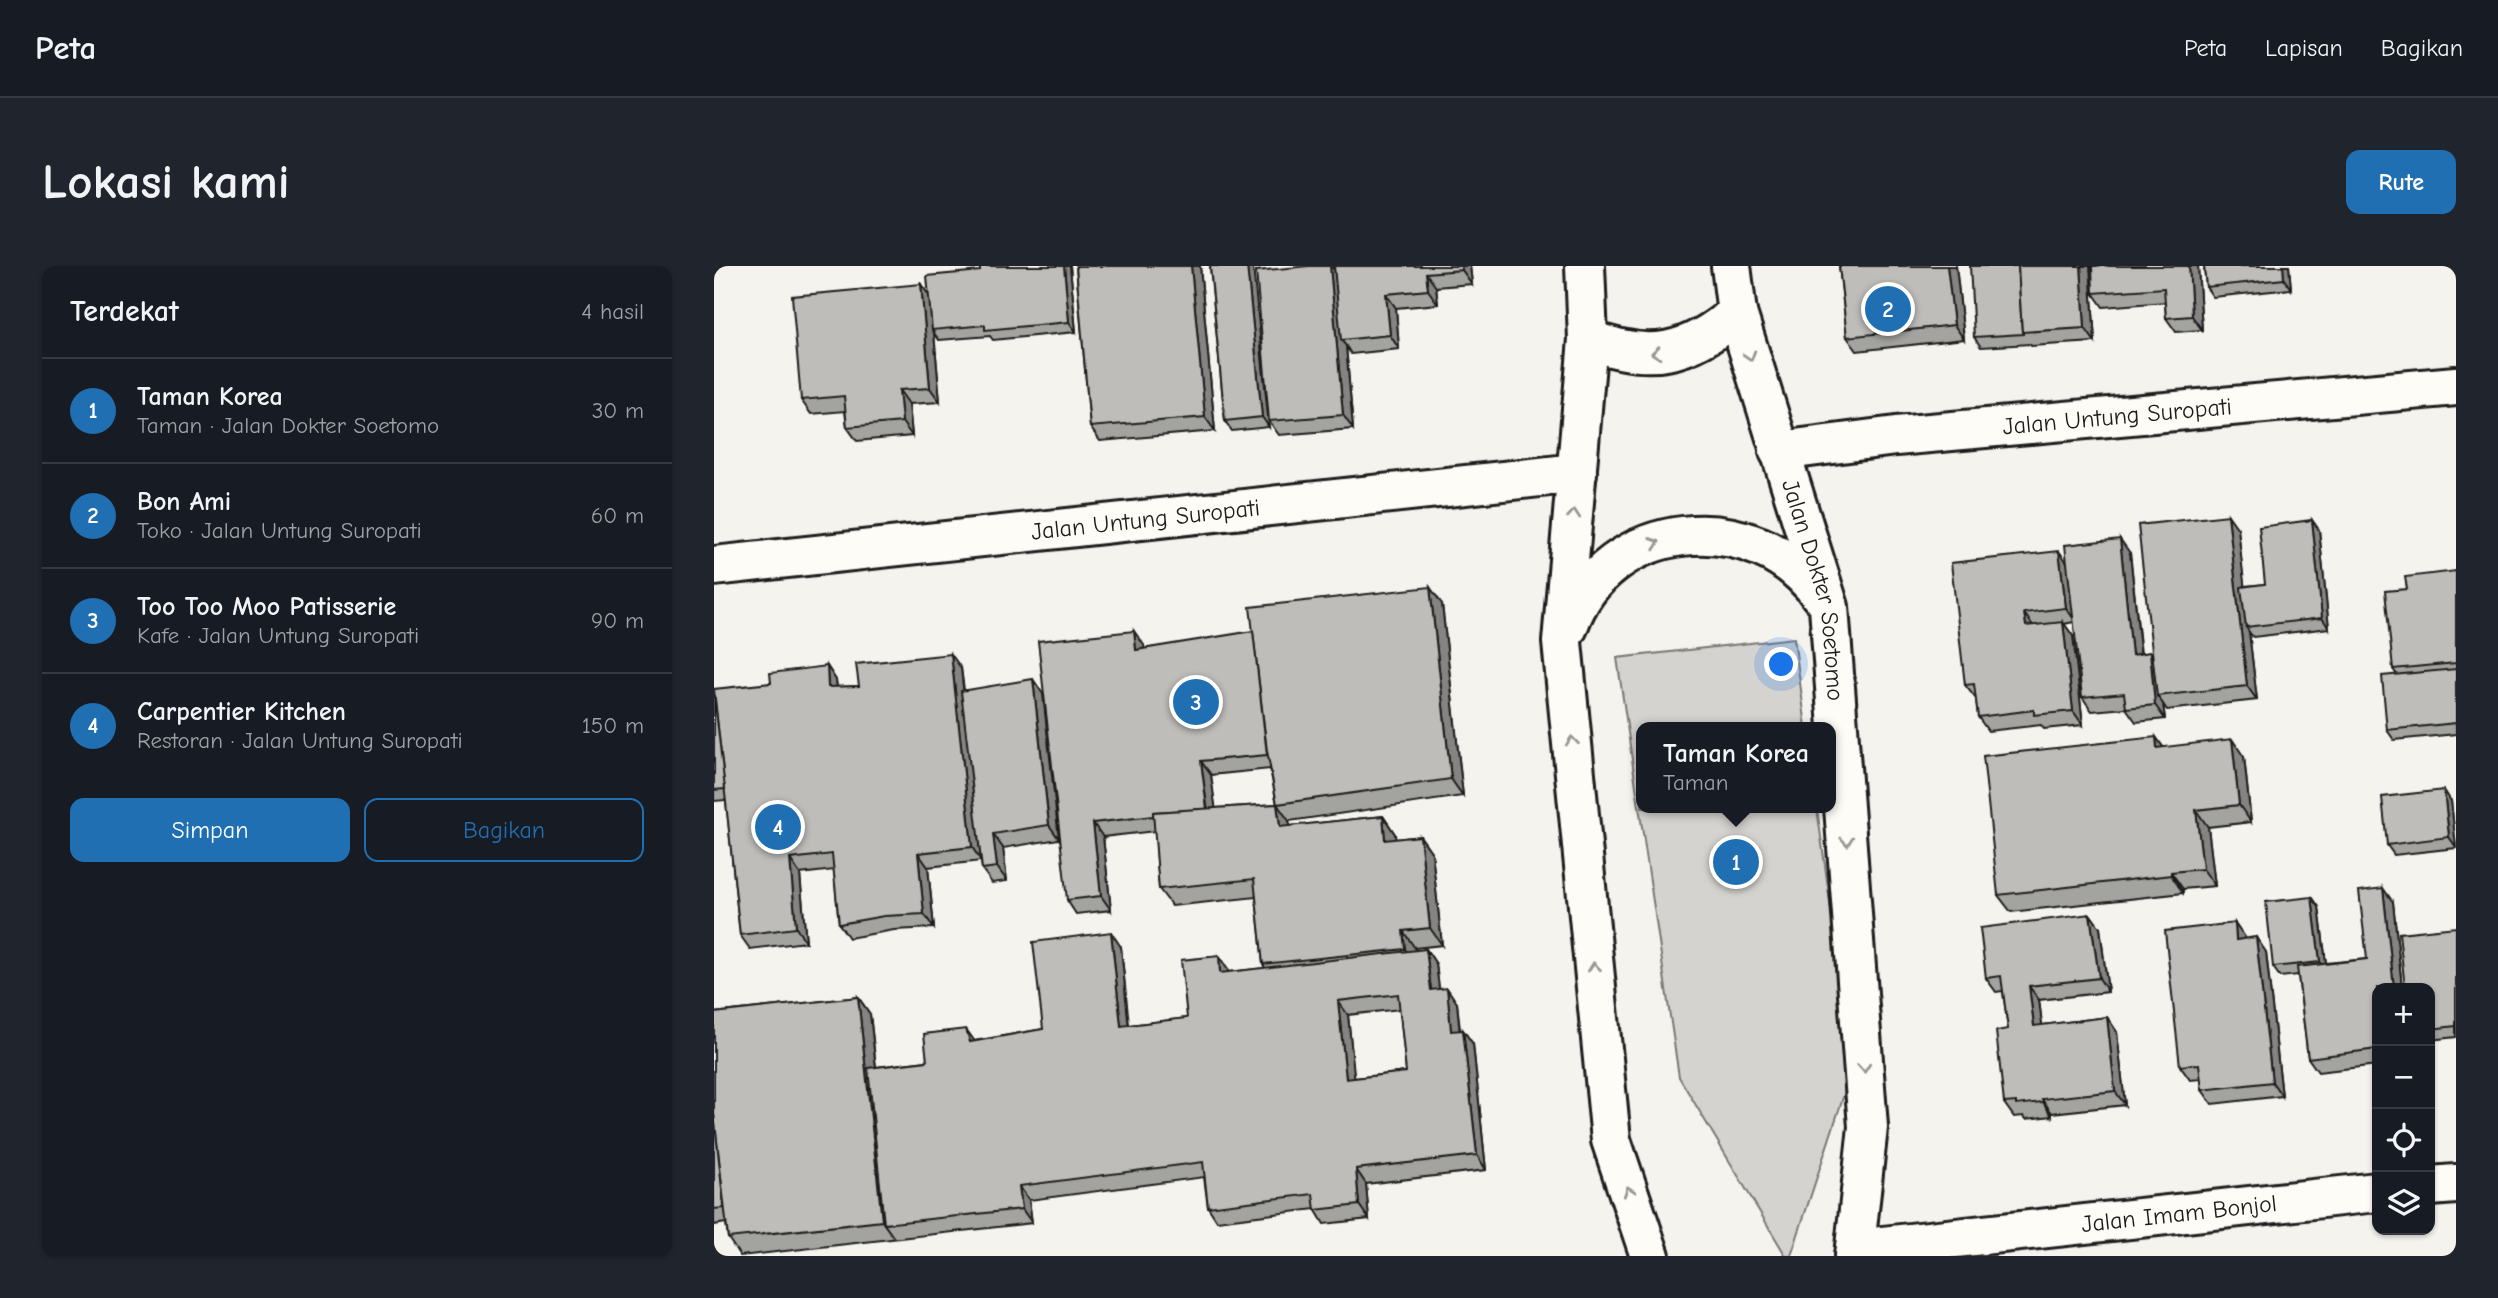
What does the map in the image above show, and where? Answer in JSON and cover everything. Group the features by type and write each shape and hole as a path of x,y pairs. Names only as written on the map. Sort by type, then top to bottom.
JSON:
{"main road":[{"path":"1585,266 1588,339 1562,642 1611,1140 1650,1256"},
{"name":"Jalan Dokter Soetomo","path":"1731,266 1737,313 1829,607 1868,1127 1874,1251"},
{"path":"1588,339 1614,349 1640,354 1668,352 1693,345 1717,331 1737,313"},
{"name":"Jalan Untung Suropati","path":"1779,452 1896,436 2456,386"},
{"name":"Jalan Untung Suropati","path":"714,566 1577,473"},
{"path":"1562,642 1572,616 1587,591 1607,570 1630,553 1656,541 1684,535 1713,534 1741,538 1767,549 1791,564 1812,584 1829,607"},
{"path":"2435,1186 2456,1184"},
{"name":"Jalan Imam Bonjol","path":"1874,1251 2372,1193"}],"shaded area":[{"path":"1794,638 1805,722 1636,722 1636,786 1617,658"},
{"path":"1640,813 1818,813 1853,1067 1791,1256 1786,1256 1679,1077"}],"building":[{"path":"980,266 1064,266 1069,322 985,330 985,325 932,330 927,276 980,271"},
{"path":"1076,266 1191,266 1205,417 1090,427"},
{"path":"1210,266 1247,266 1262,417 1225,421"},
{"path":"1330,266 1343,415 1269,421 1256,271"},
{"path":"1334,266 1461,266 1462,270 1426,273 1428,290 1386,294 1390,335 1341,340"},
{"path":"1839,266 1947,266 1954,325 1847,337"},
{"path":"1970,266 2018,266 2023,334 1974,337"},
{"path":"2018,266 2081,266 2085,328 2022,332"},
{"path":"2092,266 2189,266 2192,316 2166,318 2164,288 2093,293"},
{"path":"2204,266 2283,266 2284,279 2206,287"},
{"path":"921,284 930,388 899,390 902,422 847,427 844,396 801,400 792,296"},
{"path":"2228,515 2247,686 2157,696 2138,525"},
{"path":"2312,520 2322,618 2246,627 2241,587 2265,584 2259,527"},
{"path":"2120,539 2132,655 2150,652 2155,705 2126,708 2124,693 2082,697 2065,545"},
{"path":"2059,551 2066,608 2024,613 2026,626 2063,622 2073,711 2034,715 2034,710 1978,717 1974,684 1965,685 1951,563"},
{"path":"2456,571 2456,663 2393,669 2385,591 2407,589 2405,577"},
{"path":"1430,587 1451,779 1277,804 1267,751 1250,607"},
{"path":"1134,631 1136,650 1253,631 1267,755 1201,761 1207,809 1153,812 1153,816 1093,823 1101,896 1067,900 1038,641"},
{"path":"951,654 972,847 918,853 924,914 884,916 839,924 832,854 790,859 796,928 740,935 714,689 771,683 770,673 827,666 828,687 859,686 856,664"},
{"path":"2456,669 2456,723 2387,730 2382,676"},
{"path":"1033,679 1049,825 993,834 997,867 982,869 961,691"},
{"path":"714,694 725,789 714,790"},
{"path":"2156,737 2157,748 2232,739 2239,805 2196,810 2203,869 1998,895 1983,756"},
{"path":"2444,790 2449,837 2387,845 2382,797"},
{"path":"1277,804 1280,827 1383,816 1385,840 1420,836 1430,928 1403,931 1405,949 1263,964 1254,879 1159,889 1153,812"},
{"path":"2383,888 2393,983 2372,983 2372,1050 2308,1058 2297,967 2367,959 2359,891"},
{"path":"2312,897 2320,962 2273,967 2266,902"},
{"path":"2090,914 2099,978 2029,986 2034,1026 2107,1017 2115,1091 2042,1099 2043,1102 2016,1105 2016,1102 2004,1103 1996,1031 2008,1029 2001,976 1986,978 1980,928"},
{"path":"2235,923 2236,940 2256,937 2272,1082 2202,1090 2199,1064 2180,1066 2165,931"},
{"path":"2456,927 2456,1026 2435,1028 2435,983 2404,983 2399,933"},
{"path":"1111,932 1121,1026 1187,1018 1181,960 1219,956 1220,973 1426,949 1431,990 1447,988 1451,1031 1463,1030 1477,1155 1356,1169 1359,1205 1315,1210 1313,1194 1208,1207 1203,1162 1019,1186 1022,1209 884,1224 868,1068 927,1061 924,1034 966,1029 970,1042 1043,1029 1033,942","holes":["1398,994 1406,1072 1346,1079 1338,1001"]},
{"path":"858,997 882,1221 728,1238 714,1114 714,1013"},
{"path":"714,1114 724,1208 714,1209"}],"place":[{"name":"Bon Ami","path":"1888,309"},
{"name":"Too Too Moo Patisserie","path":"1196,702"},
{"name":"Carpentier Kitchen","path":"778,827"},
{"name":"Taman Korea","path":"1736,862"}]}
